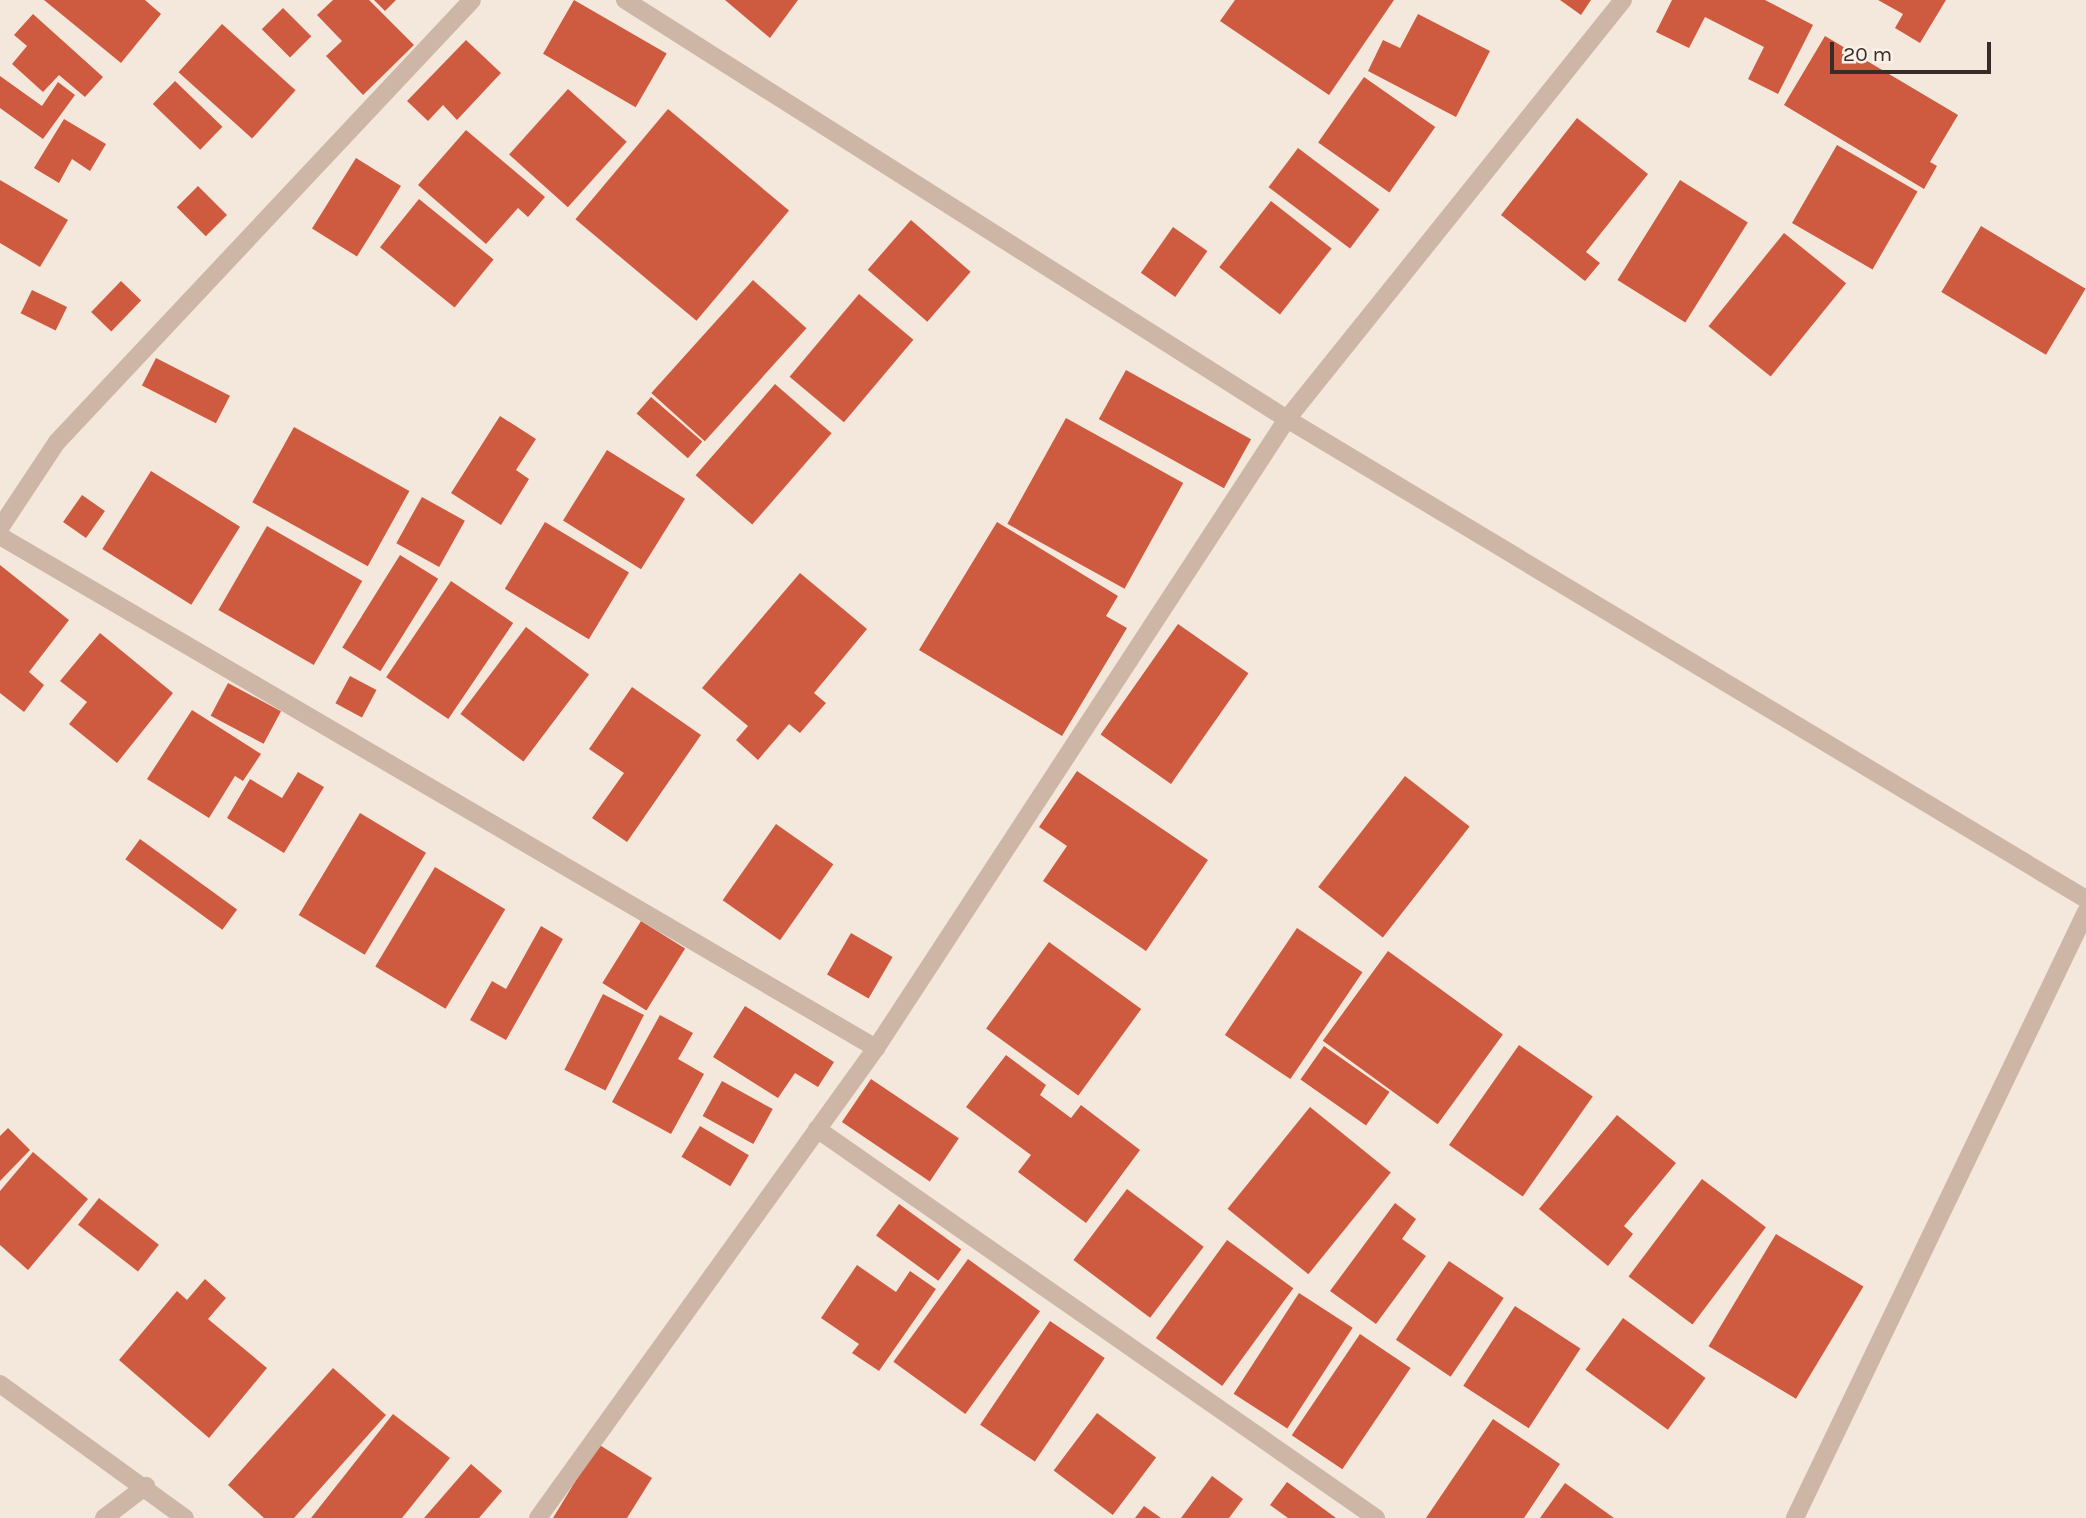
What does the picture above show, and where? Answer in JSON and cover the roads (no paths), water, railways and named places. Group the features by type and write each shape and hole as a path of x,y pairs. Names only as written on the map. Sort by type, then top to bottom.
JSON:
{"street":[{"path":"0,528 57,442 472,0"},
{"path":"625,0 1287,419 2086,899"},
{"path":"538,1518 876,1048 1287,419 1623,0"},
{"path":"0,536 876,1048"},
{"path":"1795,1518 2086,912"},
{"path":"817,1129 1376,1518"},
{"path":"0,1384 146,1486 185,1518"},
{"path":"104,1518 146,1486"}]}
